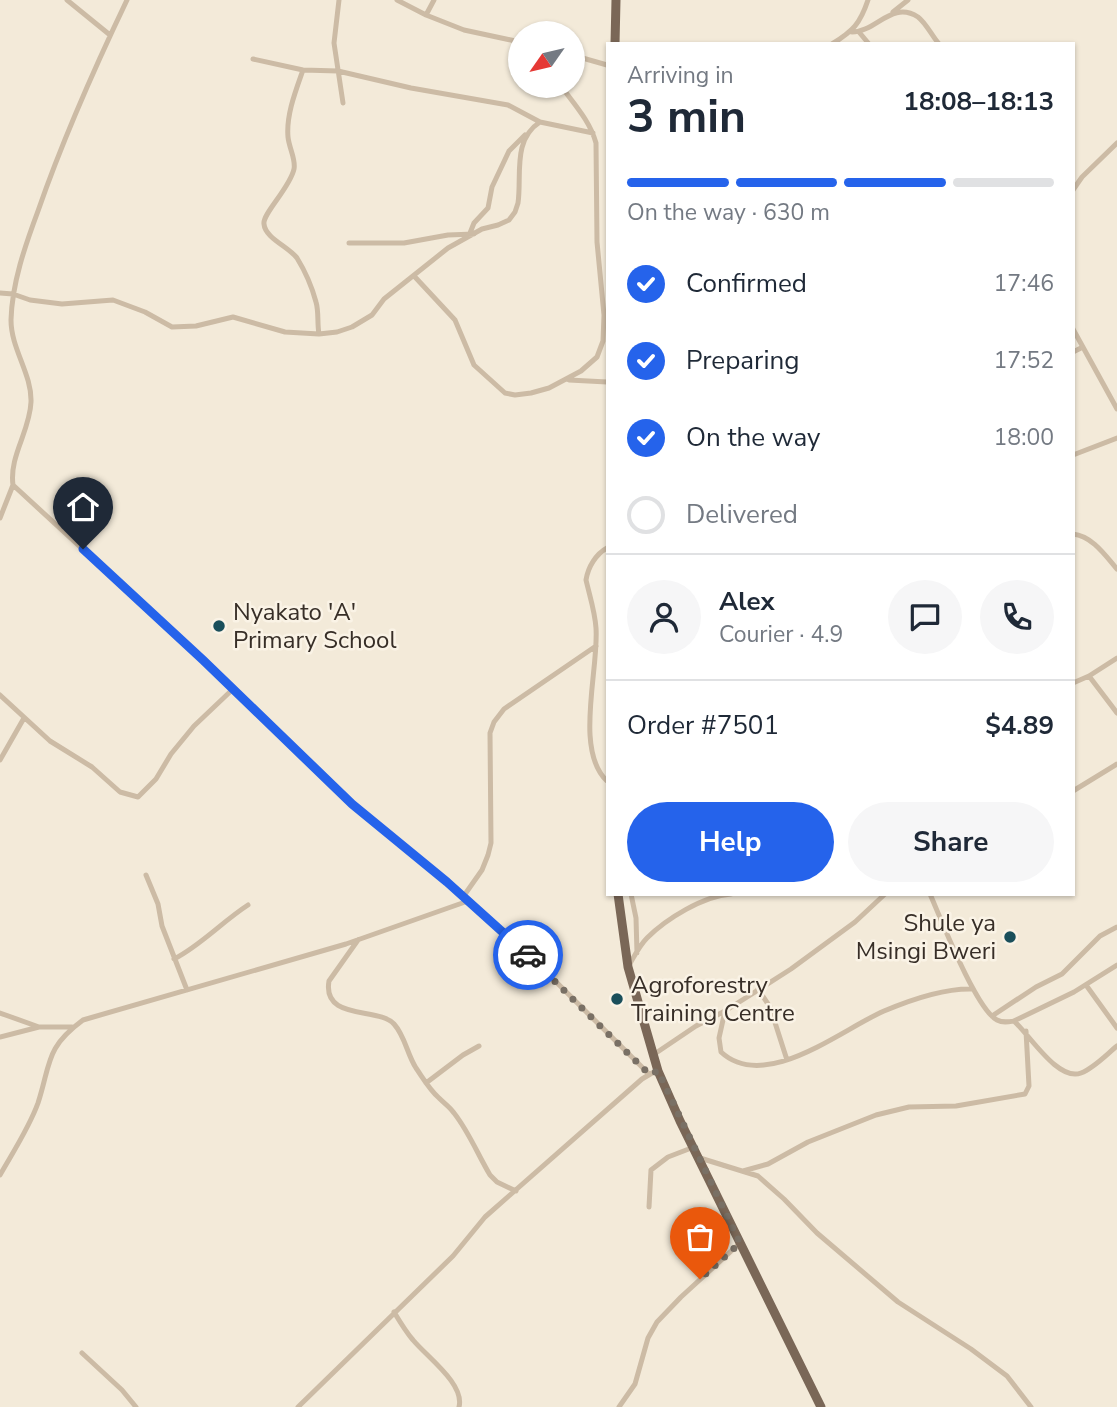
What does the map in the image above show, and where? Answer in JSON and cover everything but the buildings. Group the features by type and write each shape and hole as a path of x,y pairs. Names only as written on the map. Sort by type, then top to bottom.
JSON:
{"main road":[{"path":"615,42 616,0"},
{"path":"618,896 628,967 653,1055 654,1073 694,1147 821,1407"}],"street":[{"path":"67,0 110,35"},
{"path":"0,518 13,485 11,473 29,417 31,400 11,332 13,294 47,184 89,79 127,0"},
{"path":"339,0 334,43 344,103"},
{"path":"397,0 464,30 508,39"},
{"path":"426,15 434,0"},
{"path":"855,32 868,0"},
{"path":"843,41 855,32 869,28 908,0"},
{"path":"893,12 916,16 937,42"},
{"path":"855,32 867,42"},
{"path":"253,59 303,70 338,71 399,86 508,105 540,122 593,133"},
{"path":"585,59 606,65"},
{"path":"303,70 295,91 288,136 295,166 288,186 265,215 264,224 269,234 293,253 303,268 317,303 319,334"},
{"path":"415,277 456,320 469,358 505,393 515,395 549,388 566,380 597,357 603,341 604,315 597,242 596,143 593,133 569,98"},
{"path":"472,234 474,223 488,208 492,187 509,151 540,122"},
{"path":"0,293 62,304 114,300 145,312 172,327 196,326 233,317 285,332 337,332 362,323 384,299 415,277 448,248 482,229 509,220 515,212 520,193 522,145 529,132"},
{"path":"1075,187 1117,143"},
{"path":"349,243 404,243 448,234 472,234"},
{"path":"1075,333 1117,409"},
{"path":"1075,351 1083,347"},
{"path":"566,380 606,383"},
{"path":"1075,454 1117,438"},
{"path":"13,485 233,689 352,804 466,899 654,1073 565,1145 485,1217 453,1256 298,1407"},
{"path":"1075,534 1081,534 1093,542 1117,569"},
{"path":"606,549 596,557 586,580 593,605 596,646 590,702 592,740 597,767 606,780"},
{"path":"0,1175 37,1104 49,1059 56,1045 83,1020 358,940 466,899 482,870 491,843 489,743 494,722 513,702 596,646"},
{"path":"1075,682 1089,677 1117,658"},
{"path":"1089,677 1117,713"},
{"path":"0,695 50,741 92,767 120,792 138,797 156,779 171,754 194,726 233,689"},
{"path":"0,760 24,718"},
{"path":"1075,790 1117,764"},
{"path":"146,874 158,904 162,926 187,990"},
{"path":"631,896 636,918 637,953"},
{"path":"628,967 649,936 680,914 710,897 717,896"},
{"path":"653,1055 791,969 831,940 883,896"},
{"path":"931,896 973,989 992,1016 1002,1021 1014,1021 1050,1005 1117,965"},
{"path":"174,959 185,954 217,926 248,905"},
{"path":"992,1016 1036,987 1062,974 1100,936 1117,927"},
{"path":"358,940 328,981 331,996 337,1004 349,1011 381,1016 392,1022 400,1032 411,1060 426,1083 457,1117 493,1179 516,1191"},
{"path":"1086,985 1117,1028"},
{"path":"725,1011 719,1043 721,1052 729,1059 747,1065 787,1059 823,1045 884,1011 957,988 973,989"},
{"path":"758,989 770,1007 787,1059"},
{"path":"0,1013 39,1027"},
{"path":"1014,1021 1026,1031 1055,1066 1071,1074 1080,1073 1117,1046"},
{"path":"1,1037 39,1027 73,1027"},
{"path":"743,1171 768,1164 808,1142 876,1115 909,1107 956,1106 1025,1094 1029,1086 1026,1031"},
{"path":"426,1083 479,1046"},
{"path":"649,1207 651,1170 668,1157 694,1147"},
{"path":"699,1158 758,1177 817,1233 898,1302 971,1349 1007,1376 1031,1407"},
{"path":"619,1407 635,1384 648,1338 657,1322 740,1243"},
{"path":"394,1312 412,1339 450,1379 460,1399 459,1407"},
{"path":"82,1353 122,1390 136,1407"}],"way so far":[{"path":"528,955 649,1074 658,1071 740,1243 700,1279"}],"place":[{"name":"Nyakato 'A' Primary School","path":"219,626"},
{"name":"Shule ya Msingi Bweri","path":"1010,937"},
{"name":"Agroforestry Training Centre","path":"617,999"}],"route":[{"path":"83,549 281,734 320,775 409,853 447,882 528,955"}]}
